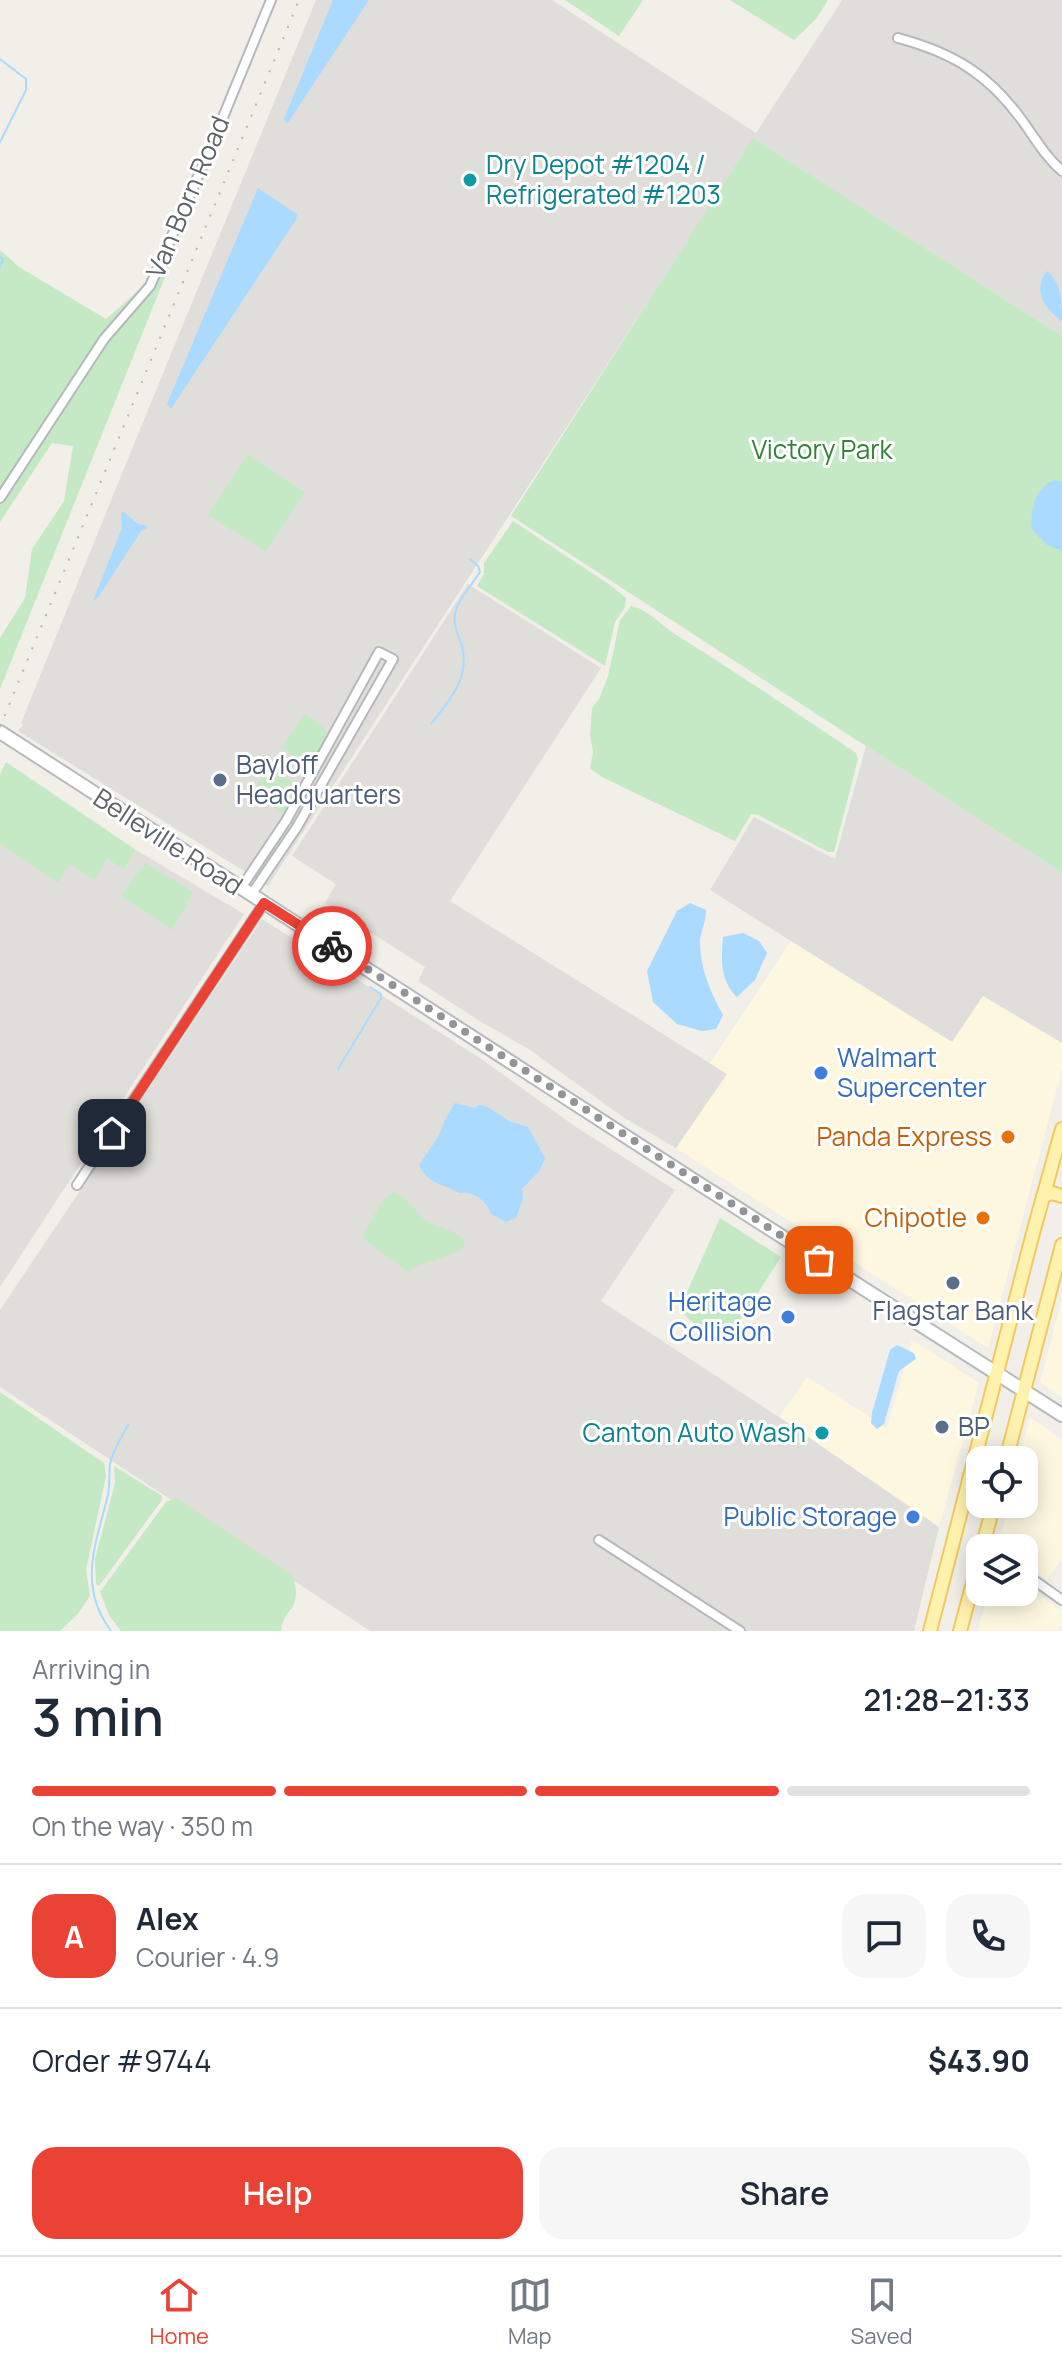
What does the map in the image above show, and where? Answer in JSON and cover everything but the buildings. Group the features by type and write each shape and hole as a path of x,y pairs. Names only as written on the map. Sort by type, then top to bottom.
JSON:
{"main road":[{"name":"Belleville Road","path":"0,732 1062,1415"},
{"path":"933,1628 996,1373 1062,1129"},
{"path":"1043,1196 1052,1193 1062,1196"},
{"path":"1010,1446 1062,1245"},
{"path":"960,1631 967,1606"}],"street":[{"name":"Van Born Road","path":"0,498 104,339 150,286 271,0"},
{"path":"898,38 946,53 990,83 1023,122 1042,152 1062,171"},
{"path":"379,652 393,659 297,827 246,891 379,652"},
{"path":"340,724 352,730"},
{"path":"309,779 320,785"},
{"path":"286,821 297,827"},
{"path":"77,1185 264,903"},
{"path":"599,1540 740,1631"},
{"path":"1038,1583 1062,1600"}],"shaded area":[{"path":"316,0 552,0 756,133 842,0 1062,0 1062,336 754,139 268,886 18,731"},
{"path":"468,584 601,668 450,901 727,1074 676,1148 623,1117 530,1050 418,981 425,967 325,903 336,884 292,856"},
{"path":"866,746 1062,873 1062,1043 983,996 952,1042 710,890 754,817 835,859"},
{"path":"0,844 58,883 70,864 107,859 124,870 136,850 244,914 0,1287"},
{"path":"262,919 480,1058 576,1127 675,1190 601,1301 779,1417 939,1527 914,1631 370,1631 0,1387 0,1310"},
{"path":"791,941 951,1041 983,996 1062,1043 1062,1069 988,1348 676,1148 726,1075 710,1063"},
{"path":"1062,1299 1062,1398 1040,1382"},
{"path":"912,1340 979,1383 939,1527 779,1417 807,1377 887,1428"},
{"path":"1030,1417 1062,1440 1062,1559 1047,1580 1038,1574 1038,1534 1002,1534 1006,1518 1038,1518 1038,1446 1023,1446"},
{"path":"1038,1595 1062,1611 1062,1625 1058,1631 978,1631 984,1606 1038,1606"}],"green space":[{"path":"565,0 643,0 619,36"},
{"path":"730,0 828,0 816,19 794,40"},
{"name":"Victory Park","path":"753,138 1062,336 1062,873 511,516"},
{"path":"0,250 19,267 106,319 171,262 0,689 0,638 25,598 32,549 64,501 73,446 52,443 0,522"},
{"path":"248,454 305,492 266,552 208,515"},
{"path":"513,521 626,598 625,607 615,622 605,666 477,586 484,574 484,563"},
{"path":"631,606 649,614 856,753 858,759 834,852 828,852 751,814 735,841 602,777 590,768 593,752 590,735 592,708 608,676 620,620"},
{"path":"304,714 321,725 327,734 314,763 308,764 282,748"},
{"path":"6,762 136,850 124,870 107,859 94,880 70,865 58,883 0,844 0,774"},
{"path":"265,762 296,785 297,791 286,812 281,813 246,790 249,785 255,788 266,771 262,768"},
{"path":"145,863 193,892 172,930 121,896"},
{"path":"393,1192 403,1197 427,1221 461,1238 465,1242 461,1251 419,1265 408,1272 364,1239 363,1235 383,1200"},
{"path":"720,1218 781,1257 725,1339 697,1325 680,1308"},
{"path":"0,1392 104,1463 106,1476 86,1570 90,1596 77,1615 60,1631 0,1631"},
{"path":"114,1466 162,1496 162,1500 99,1586 96,1584 95,1559 115,1483"},
{"path":"176,1498 293,1576 296,1597 281,1631 121,1631 109,1615 100,1592 166,1502"}],"water":[{"path":"333,0 369,0 287,124 284,119"},
{"path":"258,188 297,214 296,220 171,409 167,404"},
{"path":"1047,271 1058,287 1062,321 1042,299 1040,285"},
{"path":"1055,480 1062,482 1062,551 1047,545 1032,530 1035,500 1042,488"},
{"path":"121,513 147,528 141,531 98,598 93,601 122,528"},
{"path":"690,903 706,910 700,951 707,980 723,1015 716,1029 702,1031 677,1024 653,1002 647,971 677,911"},
{"path":"743,933 759,941 767,953 755,980 737,997 725,977 723,937"},
{"path":"455,1103 475,1108 486,1106 509,1121 528,1127 545,1158 540,1170 522,1189 523,1199 516,1218 506,1222 491,1214 479,1198 436,1183 422,1171 419,1165"},
{"path":"897,1345 914,1353 916,1359 899,1371 884,1424 877,1429 871,1423 872,1413 890,1350"}],"waterway":[{"path":"0,59 26,79 26,90 0,142"},
{"path":"0,257 3,259 0,268"},
{"path":"431,724 461,679 464,658 456,627 456,609 480,572 470,559"},
{"path":"338,1069 381,998 381,994 370,987"},
{"path":"111,1631 94,1597 92,1564 108,1495 111,1459 128,1425"}],"railway":[{"path":"0,727 299,0"}],"way so far":[{"path":"332,946 819,1260"}],"place":[{"name":"Dry Depot #1204 / Refrigerated #1203","path":"470,180"},
{"name":"Bayloff Headquarters","path":"220,780"},
{"name":"Walmart Supercenter","path":"821,1073"},
{"name":"Panda Express","path":"1008,1137"},
{"name":"Chipotle","path":"983,1218"},
{"name":"Flagstar Bank","path":"953,1283"},
{"name":"Heritage Collision","path":"788,1317"},
{"name":"BP","path":"942,1427"},
{"name":"Canton Auto Wash","path":"822,1433"},
{"name":"Public Storage","path":"913,1517"}],"route":[{"path":"112,1133 264,903 332,946"}]}
